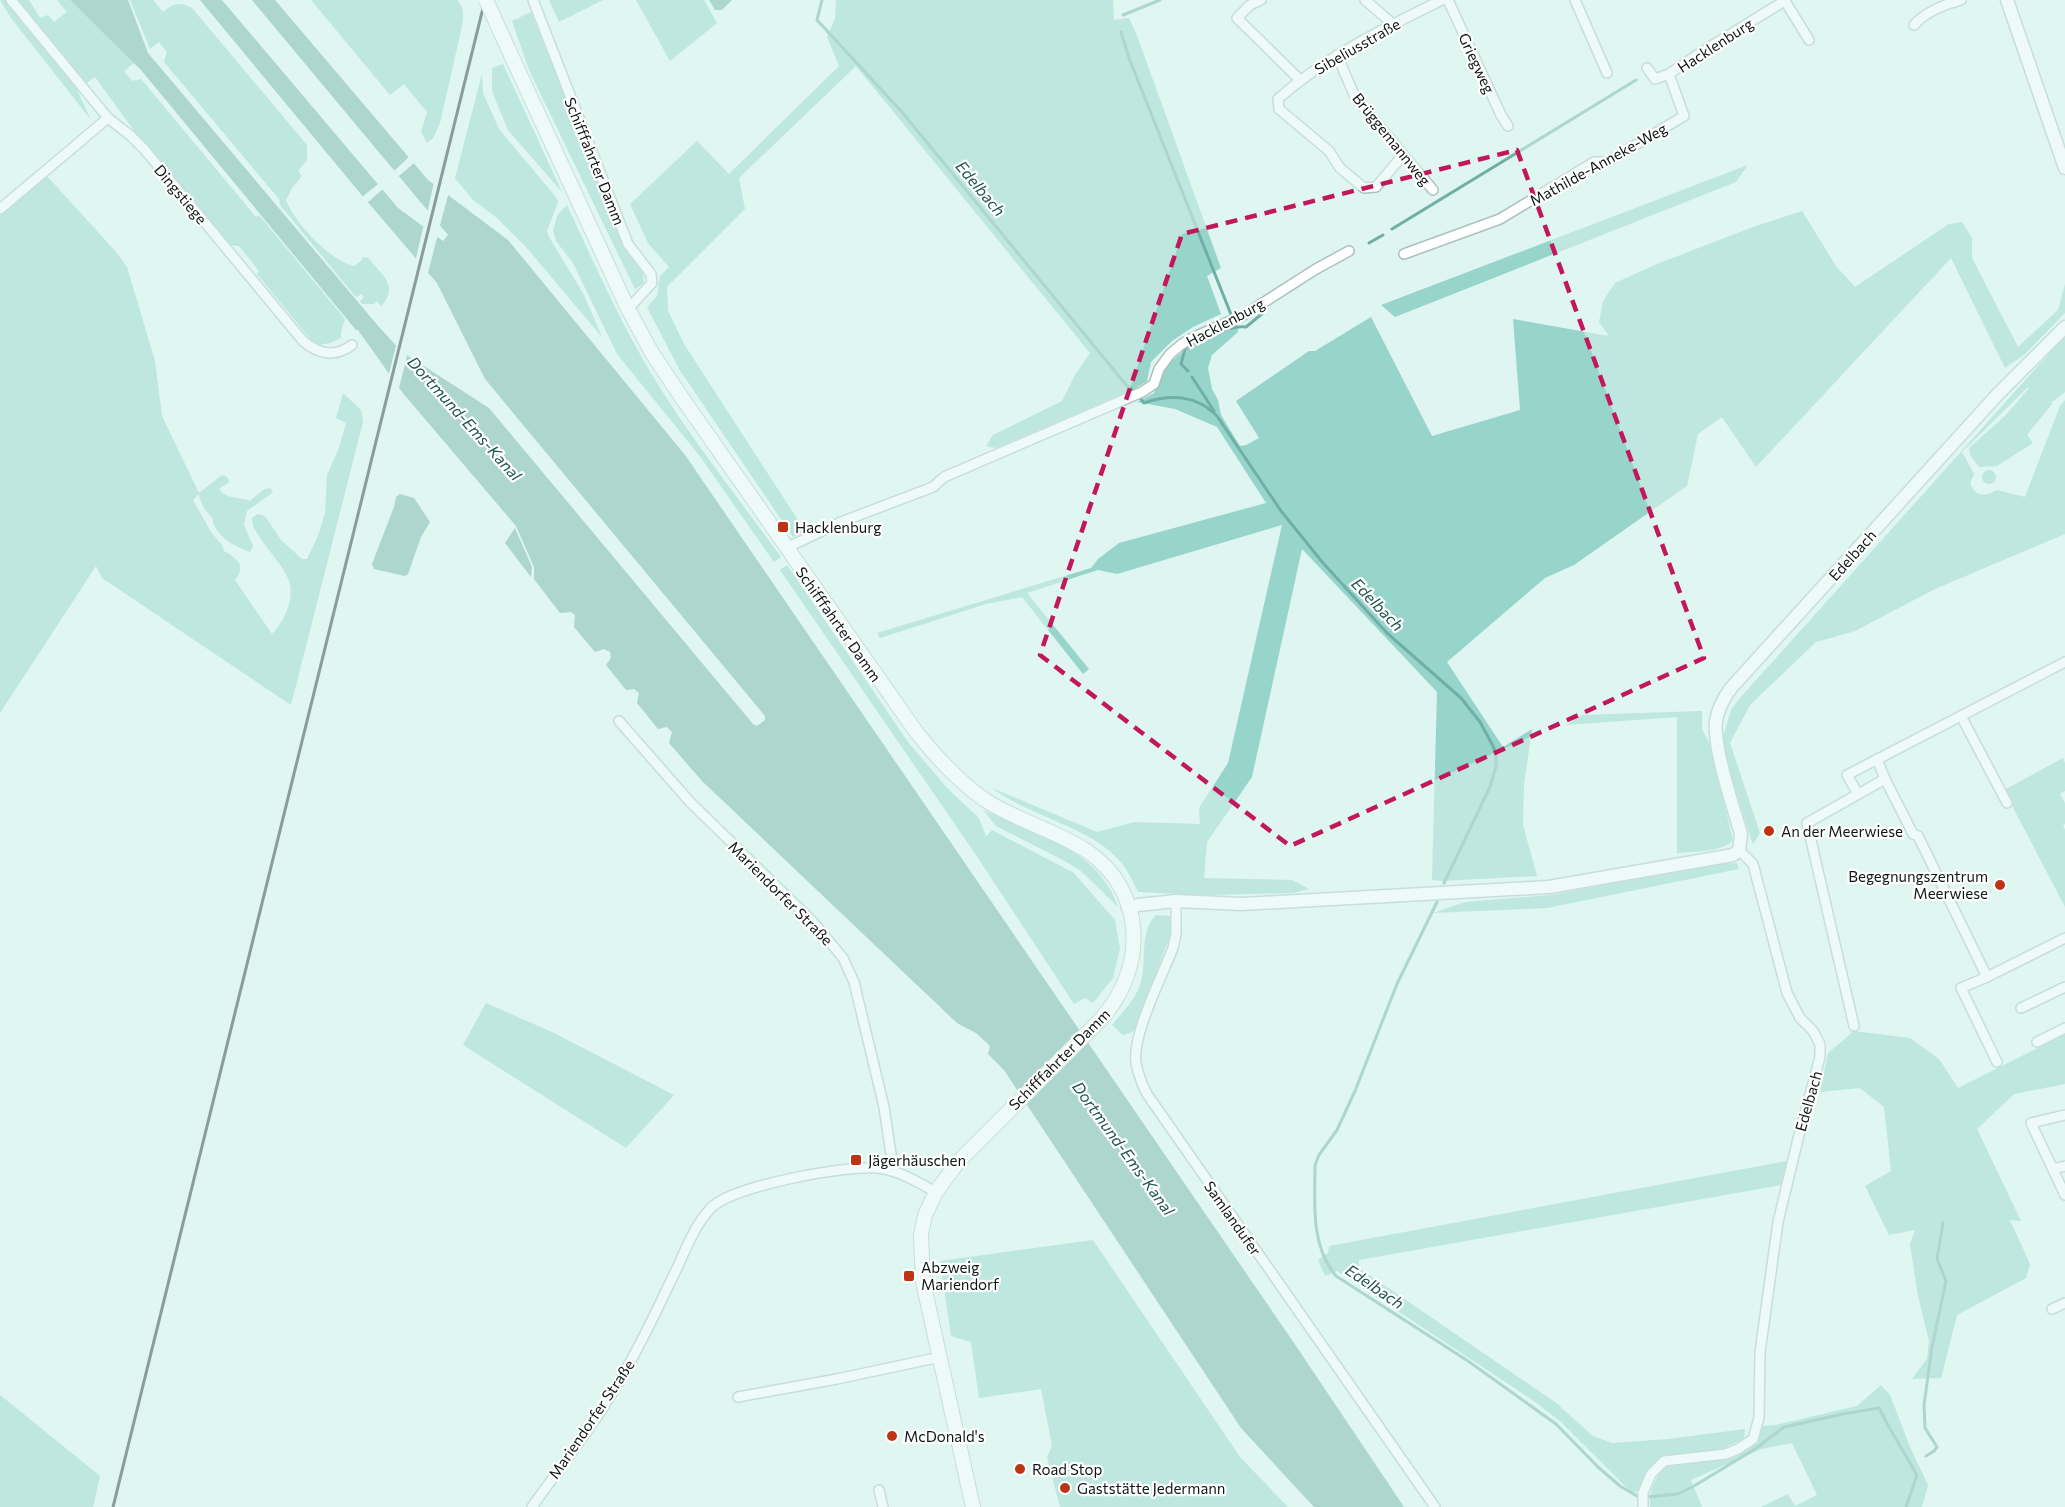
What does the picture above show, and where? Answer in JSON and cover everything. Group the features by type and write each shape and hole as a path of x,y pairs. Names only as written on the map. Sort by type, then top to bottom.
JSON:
{"main road":[{"name":"Schifffahrter Damm","path":"486,0 628,309 672,384 786,548 917,733 948,769 984,799 1012,816 1080,847 1096,859 1118,886 1128,908 1134,931 1130,972 1115,1002 1093,1027 958,1162 936,1192 925,1215 921,1235 923,1282 974,1507"}],"street":[{"name":"Dingstiege","path":"11,0 108,118 132,136 144,149 303,341 316,351 325,353 337,353 352,345"},
{"name":"Schifffahrter Damm","path":"533,0 628,243 651,274 652,283 628,309"},
{"path":"1262,0 1250,5 1237,18 1299,79"},
{"path":"1365,0 1393,24"},
{"name":"Sibeliusstraße","path":"1403,155 1376,187 1364,188 1340,168 1329,151 1279,109 1278,99 1299,79 1337,55 1442,0"},
{"name":"Griegweg","path":"1448,0 1508,126"},
{"path":"1575,0 1607,73"},
{"path":"1785,0 1809,40"},
{"name":"Hacklenburg","path":"1647,68 1655,80 1669,74 1785,0"},
{"path":"1914,25 1919,19 1961,0"},
{"path":"2007,0 2065,168"},
{"name":"Brüggemannweg","path":"1337,55 1355,97 1433,190"},
{"name":"Mathilde-Anneke-Weg","path":"1404,254 1500,219 1594,162 1607,162 1684,116 1669,74"},
{"path":"0,209 108,118"},
{"name":"Hacklenburg","path":"786,548 841,522 933,487 944,477 1150,388 1154,384 1159,369 1170,354 1182,345 1194,337 1244,315 1316,269 1349,251"},
{"name":"Edelbach","path":"1643,1507 1644,1493 1650,1474 1664,1461 1726,1454 1753,1439 1759,1418 1760,1352 1778,1222 1820,1057 1820,1044 1813,1031 1800,1018 1787,993 1753,864 1739,850 1741,834 1716,739 1716,723 1723,699 1997,395 2065,327"},
{"path":"1858,794 1848,775 2065,662"},
{"path":"1961,716 2007,803"},
{"name":"Mariendorfer Straße","path":"619,721 690,802 814,923 843,958 854,982 884,1107 892,1161 890,1170"},
{"path":"1877,759 1885,779 1913,834 1918,836 1987,976"},
{"path":"1854,1026 1807,823 1885,779"},
{"path":"1128,908 1176,901 1242,904 1549,887 1725,858 1739,850"},
{"name":"Samlandufer","path":"1176,901 1176,934 1173,948 1139,1033 1136,1060 1139,1076 1147,1094 1435,1507"},
{"path":"1997,1062 1961,988 2065,938"},
{"path":"2021,1008 2065,987"},
{"path":"2037,1042 2065,1028"},
{"path":"2065,1115 2031,1123 2065,1195"},
{"path":"2053,1169 2065,1166"},
{"name":"Mariendorfer Straße","path":"532,1507 618,1384 654,1317 694,1232 711,1208 726,1197 744,1190 855,1167 890,1170 910,1177 936,1192"},
{"path":"2052,1309 2065,1303"},
{"path":"738,1397 940,1357"},
{"path":"879,1490 883,1507"}],"highlighted area":[{"path":"1517,150 1704,658 1290,846 1040,655 1182,234"}],"shaded area":[{"path":"0,0 29,0 40,18 48,15 54,22 67,12 57,0 70,0 130,58 134,63 124,71 132,81 141,79 256,217 259,215 345,319 341,338 319,345 311,340 257,274 259,271 239,246 230,245 138,136 95,77 77,90 91,120 11,18"},
{"path":"130,0 153,0 163,12 177,4 192,8 307,145 307,160 298,171 302,176 286,200 290,209 314,239 334,257 354,266 363,257 368,258 383,275 389,286 389,292 381,306 377,301 374,304 362,304 360,301 364,297 361,294 357,297 354,295 280,205 279,199 164,62 167,52 159,42 150,49"},
{"path":"311,0 457,0 460,3 463,15 462,26 440,123 433,138 427,143 421,132 427,112 404,84 390,95"},
{"path":"549,0 603,0 559,22"},
{"path":"636,0 704,0 717,23 670,61"},
{"path":"836,0 1113,0 1114,20 1129,18 1136,33 1221,268 1207,276 1221,314 1193,327 1172,341 1151,362 1147,381 1136,388 996,448 986,446 993,435 1062,401 1075,375 1090,353 856,66 739,178 745,209 667,287 668,311 684,344 805,531 793,537 679,369 647,307 657,296 660,276 669,267 648,243 630,204 697,141 729,174 839,66 827,37 835,19"},
{"path":"531,12 625,245 643,273 644,283 635,289 529,70 512,21"},
{"path":"503,64 562,192 508,130 492,91 492,68"},
{"path":"482,74 483,93 499,129 558,202 547,231 584,295 602,337 526,247 497,218 472,199 455,178"},
{"path":"1748,165 1736,182 1395,317 1381,305"},
{"path":"46,175 127,267 155,361 162,416 199,493 222,475 227,477 229,482 219,489 229,496 250,501 263,490 270,488 273,492 247,511 244,525 253,546 250,552 237,547 220,534 212,517 202,504 199,494 193,500 224,551 239,563 240,571 235,580 272,634 281,623 287,610 291,595 289,581 253,526 252,518 258,514 265,516 281,540 302,559 307,559 318,536 325,513 327,475 339,448 346,423 336,418 343,393 361,410 363,422 291,705 102,578 96,566 0,713 0,214"},
{"path":"567,205 616,309 649,370 696,441 781,557 774,562 699,455 617,354 573,263 556,241 553,231 557,216"},
{"path":"1802,211 1836,266 1855,287 1949,224 1962,222 1972,238 1972,258 2018,347 2058,310 2065,284 2065,313 2025,354 2005,368 1951,258 1756,467 1722,417 1698,434 1687,486 1574,565 1545,578 1447,662 1503,747 1532,729 1524,784 1523,825 1537,876 1432,880 1437,692 1302,549 1252,777 1207,842 1204,878 1292,880 1309,889 1294,893 1205,895 1138,892 1122,864 1103,846 1072,828 1022,806 992,788 1097,832 1135,822 1200,824 1199,808 1228,763 1282,525 1117,574 1098,570 1027,593 1089,669 1083,674 1022,597 986,604 880,638 877,633 1091,568 1098,559 1119,543 1266,503 1217,427 1175,409 1137,402 1154,393 1161,375 1176,357 1216,334 1237,325 1238,332 1212,355 1208,368 1221,415 1240,446 1259,438 1236,401 1309,351 1315,351 1371,317 1432,436 1520,410 1513,319 1609,336 1599,322 1603,301 1615,283 1657,264 1753,227"},
{"path":"2065,336 2065,392 2052,401 2027,435 2033,443 1997,466 1979,467 1970,455 1969,448 2006,415 2028,387 1962,452 1974,474 1970,483 1974,491 1984,495 1997,490 2025,497 2060,406 2065,400 2065,534 1935,589 1855,631 1816,642 1750,705 1730,743 1760,833 1753,845 1721,744 1731,710"},
{"path":"1989,470 1994,472 1996,477 1994,482 1989,484 1984,482 1982,477 1984,472"},
{"path":"787,565 908,742 947,788 979,818 986,837 992,830 1074,873 1115,920 1120,949 1113,978 1093,1003 1085,998 1074,1004 976,855 780,570"},
{"path":"1702,711 1702,729 1710,745 1733,840 1715,849 1677,853 1677,717 1566,725 1582,715"},
{"path":"2063,758 2065,791 2060,794 2065,803 2065,824 2063,825 2065,830 2065,907 2004,790"},
{"path":"983,810 1043,835 1080,857 1096,870 1109,887 1118,907 1081,871 996,826"},
{"path":"1737,863 1739,869 1547,908 1433,913 1465,902 1551,895 1709,865"},
{"path":"1156,915 1170,916 1173,928 1135,1031 1123,1035 1112,1025 1129,1005 1139,988 1143,974 1145,938"},
{"path":"486,1003 554,1033 674,1095 626,1148 463,1045"},
{"path":"1854,1031 1910,1038 1939,1059 1958,1088 2065,1034 2065,1084 2014,1094 1977,1129 2021,1221 2010,1220 2030,1264 2026,1278 1957,1315 1941,1378 1912,1379 1927,1359 1929,1341 1918,1296 1910,1244 1915,1230 1889,1235 1865,1186 1891,1171 1884,1107 1860,1088 1820,1092 1828,1053"},
{"path":"1787,1161 1781,1185 1359,1260 1359,1268 1555,1402 1593,1436 1612,1443 1668,1439 1745,1429 1744,1438 1725,1448 1662,1457 1647,1470 1640,1489 1633,1494 1560,1421 1531,1399 1337,1271 1325,1276 1318,1260 1328,1253 1329,1246"},
{"path":"1093,1240 1240,1457 1288,1507 1060,1507 1047,1457 1052,1446 1041,1389 979,1398 971,1342 951,1336 940,1261"},
{"path":"1881,1385 1890,1395 1910,1447 1928,1485 1922,1507 1761,1507 1788,1494 1795,1506 1817,1495 1792,1443 1761,1449 1691,1480 1702,1507 1650,1507 1653,1485 1665,1466 1713,1460 1737,1453 1755,1442 1763,1426 1857,1406"},
{"path":"0,1395 100,1476 93,1507 0,1507"}],"water":[{"name":"Dortmund-Ems-Kanal","path":"70,0 128,0 148,53 379,327 402,352 489,408 757,726 765,720 765,716 485,379 437,283 200,0 222,0 398,208 443,241 448,235 252,0 275,0 428,180 508,240 685,455 1404,1507 1314,1507 1241,1428 1004,1070 988,1054 990,1046 976,1033 957,1023 702,781 669,743 672,732 667,727 658,729 637,703 639,693 634,689 626,690 606,665 611,658 610,652 604,649 595,652 574,627 575,615 571,612 560,613 534,579 534,567 516,526 402,392 358,330 141,70"},
{"path":"709,0 732,0 722,10 715,10"},
{"path":"400,494 414,498 430,522 421,537 408,574 405,576 374,569 372,564 396,497"},
{"path":"515,528 532,567 531,577 505,543"}],"pier":[{"path":"409,157 414,163 399,176 394,171"},
{"path":"434,182 449,192 439,229 427,214"},
{"path":"378,184 383,189 367,203 362,197"},
{"path":"424,224 438,234 427,277 415,262"},
{"path":"397,342 408,352 398,392 388,377"}],"waterway":[{"name":"Edelbach","path":"822,0 817,20 902,112 1127,386 1135,392"},
{"path":"1123,15 1160,0"},
{"path":"1121,32 1129,58 1232,317"},
{"path":"1392,229 1636,80"},
{"path":"1369,243 1383,235"},
{"path":"1188,371 1181,364 1185,349 1214,334 1231,328 1246,327 1263,313"},
{"path":"1192,377 1214,411"},
{"name":"Edelbach","path":"1141,399 1144,403 1164,398 1192,400 1217,416 1281,511 1323,563 1387,633 1461,698 1480,722 1496,754 1496,766 1490,787 1444,883"},
{"name":"Edelbach","path":"1437,902 1397,984 1355,1091 1337,1130 1319,1155 1315,1165 1316,1223 1322,1251 1336,1276 1468,1361 1556,1424 1598,1467 1620,1486 1637,1496"},
{"path":"1926,1456 1937,1447 1925,1428 1924,1405 1932,1347 1946,1281 1937,1259 1943,1223"},
{"name":"Edelbach","path":"1647,1497 1678,1494 1694,1486 1755,1449 1784,1427 1879,1408 1917,1475 1906,1507"}],"railway":[{"path":"113,1507 485,0"}],"place":[{"name":"Hacklenburg","path":"783,527"},
{"name":"An der Meerwiese","path":"1769,831"},
{"name":"Begegnungszentrum Meerwiese","path":"2000,885"},
{"name":"Jägerhäuschen","path":"856,1160"},
{"name":"Abzweig Mariendorf","path":"909,1276"},
{"name":"McDonald's","path":"892,1436"},
{"name":"Road Stop","path":"1020,1469"},
{"name":"Gaststätte Jedermann","path":"1065,1488"}]}
